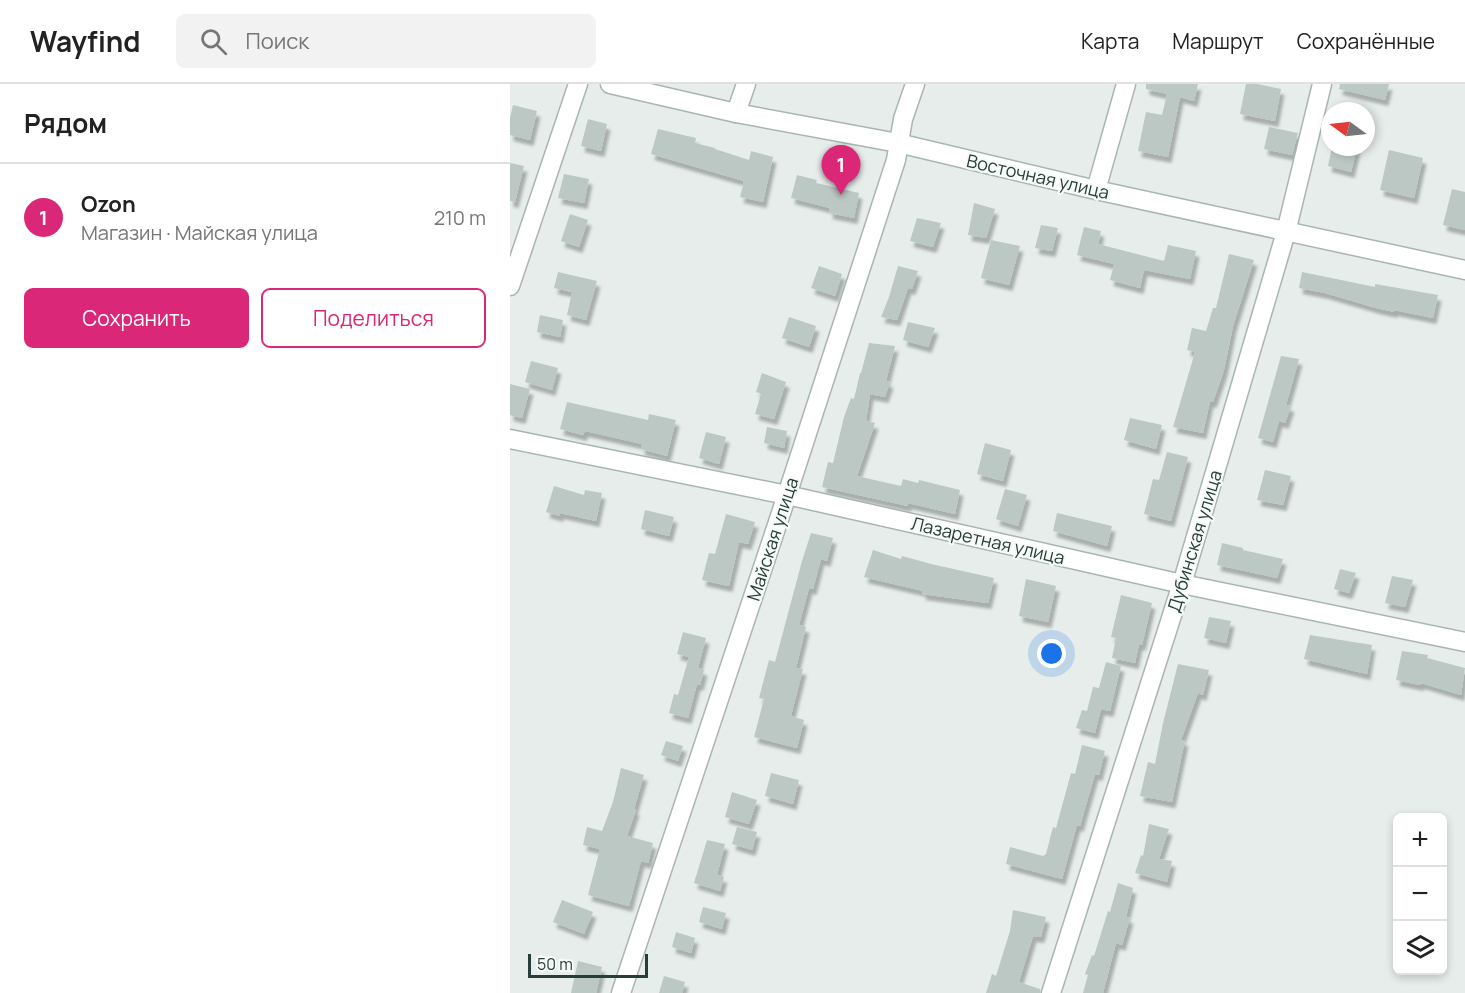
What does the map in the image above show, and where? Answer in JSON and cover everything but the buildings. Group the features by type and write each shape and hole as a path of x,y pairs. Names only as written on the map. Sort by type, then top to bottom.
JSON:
{"street":[{"path":"510,286 578,84"},
{"name":"Восточная улица","path":"610,84 736,113 898,143 1096,190 1465,270"},
{"path":"736,113 746,84"},
{"name":"Майская улица","path":"621,993 896,160 898,143 915,84"},
{"path":"1096,190 1126,84"},
{"name":"Дубинская улица","path":"1051,993 1182,584 1286,232 1322,84"},
{"name":"Лазаретная улица","path":"510,439 787,495 1182,584 1465,642"}],"place":[{"name":"Ozon","path":"841,195"}]}
